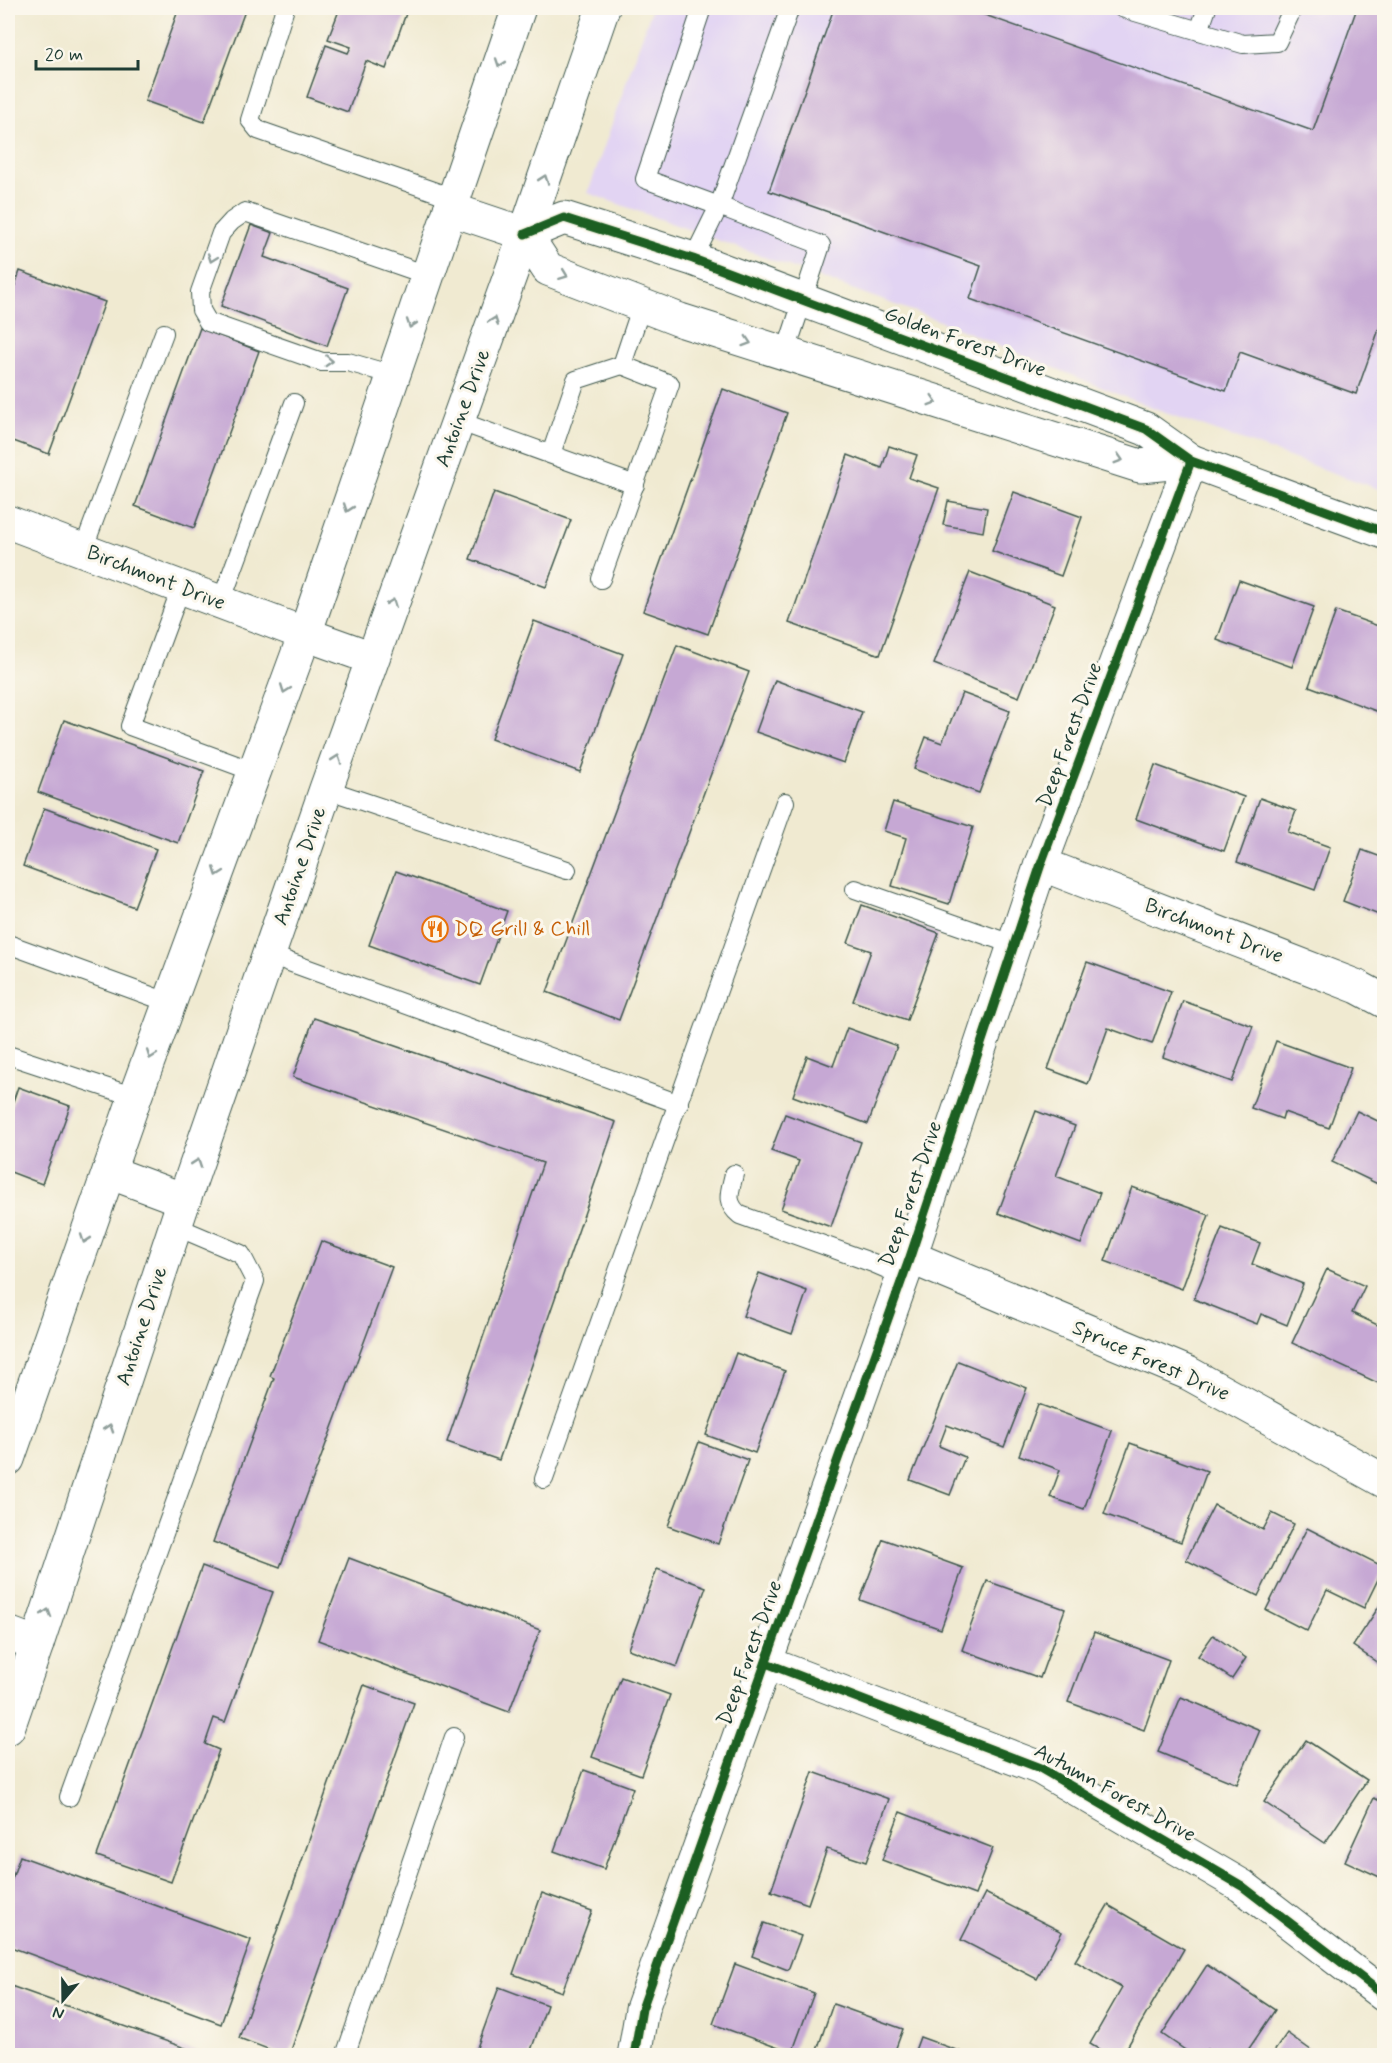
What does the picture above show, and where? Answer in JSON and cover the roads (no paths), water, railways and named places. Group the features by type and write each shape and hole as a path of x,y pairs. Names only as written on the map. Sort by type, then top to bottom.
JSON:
{"street":[{"path":"8,1459 135,1098 305,634 519,8"},
{"name":"Antoine Drive","path":"8,1728 38,1644 180,1213 326,789 525,234 603,8"},
{"path":"452,204 525,234"},
{"name":"Golden Forest Drive","path":"1191,461 1140,466 680,320 548,269 525,234 564,218 693,259 1146,429 1191,461 1384,532"},
{"name":"Deep Forest Drive","path":"634,2055 642,2009 906,1266 1041,864 1191,461"},
{"name":"Birchmont Drive","path":"8,522 372,658"},
{"name":"Birchmont Drive","path":"1041,864 1358,987 1384,1001"},
{"path":"109,1172 180,1213"},
{"name":"Spruce Forest Drive","path":"906,1266 1188,1373 1384,1481"},
{"path":"8,1633 38,1644"},
{"name":"Autumn Forest Drive","path":"766,1663 1040,1768 1242,1886 1384,1995"}],"lane":[{"path":"285,8 250,120 258,130 452,204"},
{"path":"702,8 645,179 821,245 785,354"},
{"path":"693,259 719,206 790,8"},
{"path":"1122,8 1243,44 1277,42 1293,8"},
{"path":"1199,31 1207,8"},
{"path":"393,375 348,362 322,362 208,322 201,310 200,292 221,233 232,221 245,213 427,275"},
{"path":"622,365 642,305"},
{"path":"83,550 164,333"},
{"path":"551,454 576,380 622,365 670,384 601,579"},
{"path":"221,602 294,403"},
{"path":"458,421 635,485"},
{"path":"181,588 130,726 255,772"},
{"path":"326,789 567,870"},
{"path":"544,1479 785,802"},
{"path":"855,889 1014,945"},
{"path":"8,944 170,1004"},
{"path":"270,955 679,1104"},
{"path":"8,1055 135,1098"},
{"path":"735,1174 729,1198 732,1209 740,1215 906,1266"},
{"path":"69,1797 255,1281 241,1254 180,1213"},
{"path":"345,2055 454,1737"}],"place":[{"name":"DQ Grill & Chill","path":"435,929"}]}
